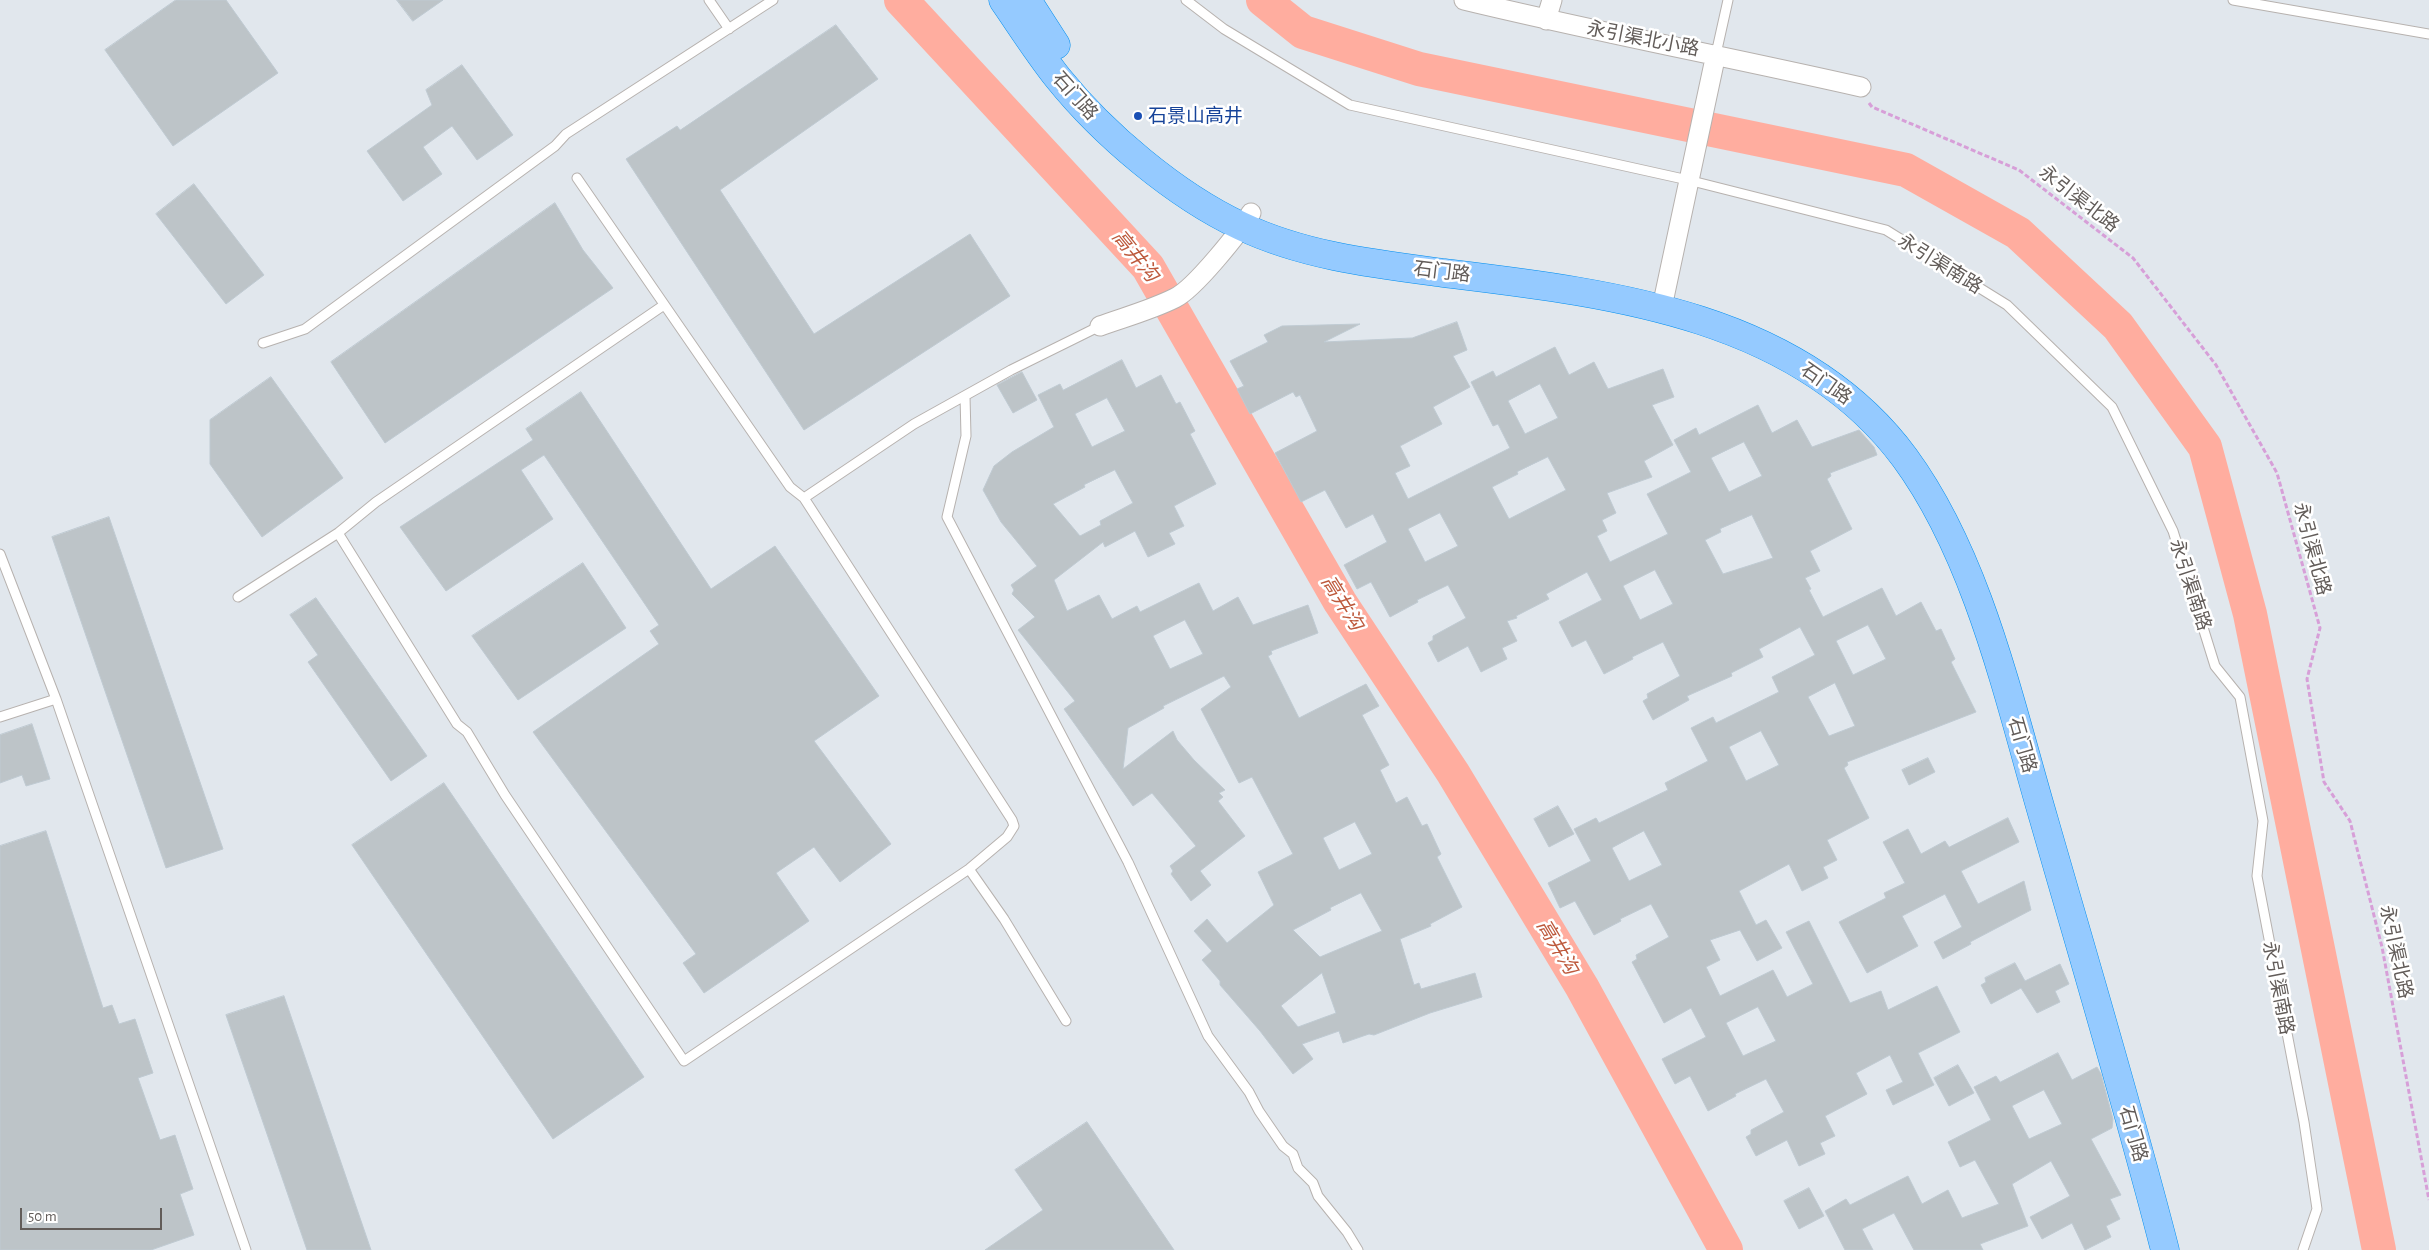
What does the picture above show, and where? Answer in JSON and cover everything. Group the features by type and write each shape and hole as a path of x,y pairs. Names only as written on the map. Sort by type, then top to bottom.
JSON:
{"highway":[{"name":"石门路","path":"1003,0 1057,77 1090,115 1127,149 1204,206 1247,220 1370,247 1664,299 1760,322 1822,358 1886,411 1918,446 1941,479 1958,512 1991,590 2023,688 2182,1250"},
{"name":"石门路","path":"1027,0 1063,55 1100,101 1169,161 1214,193 1247,220"},
{"name":"石门路","path":"1664,299 1748,336 1817,375 1867,414 1905,458 1943,519 1973,588 2002,674 2101,1017 2164,1250"}],"street":[{"name":"永引渠北小路","path":"1464,0 1714,62 1664,299"},
{"path":"1546,20 1552,0"},
{"path":"1714,62 1861,87"},
{"path":"1100,326 1177,297 1204,271 1247,220"}],"lane":[{"path":"709,0 729,29"},
{"path":"263,343 305,329 555,146 566,134 773,0"},
{"name":"永引渠南路","path":"1186,0 1224,29 1350,106 1688,180 1886,230 2007,305 2112,407 2173,531 2215,666 2240,697 2263,821 2257,876 2304,1122 2317,1209 2303,1250"},
{"path":"1714,62 1728,0"},
{"path":"2233,0 2429,34"},
{"path":"338,533 457,724 467,732 505,795 684,1061 970,869 1007,836 1014,826 1012,820 804,498 790,488 577,178"},
{"path":"238,597 338,533 376,502 664,305"},
{"path":"804,498 914,424 1011,370 1100,326"},
{"path":"965,396 966,436 947,517 1128,862 1208,1036 1250,1092 1259,1111 1283,1146 1293,1154 1298,1168 1313,1182 1318,1196 1347,1232 1358,1250"},
{"path":"0,554 56,699 246,1250"},
{"path":"0,717 56,699"},
{"path":"970,869 1004,919 1066,1021"}],"path":[{"name":"永引渠北路","path":"1861,87 1872,108 2019,170 2133,258 2216,364 2277,473 2320,628 2308,679 2324,782 2350,821 2380,938 2429,1200"}],"building":[{"path":"176,0 226,0 278,73 173,146 105,50"},
{"path":"397,0 443,0 413,21"},
{"path":"836,25 878,79 720,190 814,334 970,234 1010,296 804,430 626,159 677,126 680,130"},
{"path":"462,65 513,135 477,160 452,126 423,147 442,174 403,201 367,151 432,105 426,90"},
{"path":"194,184 264,275 226,304 156,214"},
{"path":"555,203 583,250 613,288 385,443 331,362"},
{"path":"1457,322 1467,350 1453,356 1470,387 1433,407 1442,424 1400,446 1410,466 1395,473 1408,499 1510,448 1498,424 1493,426 1471,382 1493,371 1496,377 1555,347 1569,375 1594,362 1608,389 1663,369 1674,397 1652,405 1673,445 1644,461 1652,477 1607,493 1616,513 1602,520 1607,531 1597,536 1610,562 1668,534 1647,494 1691,472 1674,440 1696,428 1699,435 1758,405 1772,433 1797,420 1812,447 1859,430 1874,447 1877,455 1830,473 1831,476 1827,479 1852,529 1810,551 1820,571 1805,578 1811,589 1809,590 1823,617 1882,588 1896,616 1921,602 1936,631 1941,629 1955,659 1951,662 1976,712 1847,762 1848,765 1844,768 1869,818 1827,840 1837,860 1823,867 1828,878 1802,891 1789,864 1739,891 1756,925 1766,920 1782,948 1757,961 1740,930 1710,940 1720,960 1706,967 1720,996 1773,970 1787,997 1813,984 1786,932 1809,921 1850,1003 1881,991 1888,1010 1937,986 1960,1032 1918,1053 1934,1085 1893,1105 1886,1090 1903,1082 1890,1055 1856,1073 1867,1094 1825,1116 1835,1136 1820,1143 1825,1154 1799,1166 1787,1140 1756,1156 1746,1137 1751,1134 1751,1130 1784,1112 1766,1079 1735,1094 1736,1096 1708,1111 1690,1076 1675,1084 1662,1059 1706,1037 1691,1008 1664,1023 1632,962 1637,959 1636,955 1669,937 1651,904 1620,919 1621,921 1594,935 1575,901 1560,908 1548,883 1591,861 1574,829 1596,818 1599,823 1668,790 1665,783 1708,761 1691,728 1713,717 1716,723 1779,692 1772,677 1815,655 1800,627 1759,649 1763,657 1731,673 1732,676 1687,696 1689,700 1653,720 1643,701 1648,698 1647,694 1680,676 1663,642 1632,657 1633,659 1604,674 1586,640 1572,647 1559,622 1602,600 1587,572 1546,594 1549,599 1516,616 1517,618 1507,621 1517,641 1502,648 1507,659 1481,672 1468,646 1438,662 1428,643 1433,640 1433,636 1466,618 1448,585 1417,600 1418,602 1390,617 1371,582 1357,589 1344,565 1387,542 1373,514 1346,528 1325,490 1301,502 1275,453 1317,431 1300,395 1296,397 1293,392 1250,414 1237,389 1244,386 1230,361 1268,342 1264,335 1282,326 1360,324 1324,342 1412,338","holes":["1540,384 1558,418 1525,434 1508,401","1744,442 1762,476 1729,492 1711,458","1548,457 1566,490 1509,519 1492,487 1518,474 1517,472","1440,513 1458,546 1425,562 1408,529","1752,515 1773,558 1723,574 1705,540 1721,532 1720,529","1655,570 1673,604 1640,620 1623,586","1868,625 1886,659 1853,675 1836,641","1835,683 1855,726 1829,736 1808,697","1761,731 1779,765 1746,781 1729,747","1644,831 1662,865 1629,881 1612,848","1758,1007 1776,1041 1743,1056 1726,1023"]},
{"path":"1122,360 1136,388 1161,375 1176,404 1180,402 1195,431 1190,434 1216,484 1174,506 1184,526 1169,533 1175,544 1148,557 1135,531 1105,547 1103,542 1054,580 1067,611 1099,595 1112,619 1137,606 1140,612 1199,583 1213,611 1238,597 1253,625 1308,605 1318,633 1271,651 1272,654 1268,656 1299,718 1366,684 1379,706 1362,715 1389,765 1380,770 1396,803 1407,797 1422,826 1427,824 1441,854 1437,857 1462,907 1430,924 1431,926 1400,939 1414,985 1419,983 1421,989 1475,973 1482,997 1430,1013 1374,1035 1369,1034 1343,1043 1339,1031 1302,1044 1313,1059 1293,1074 1260,1031 1220,985 1220,981 1202,960 1212,951 1194,931 1207,919 1227,943 1274,905 1258,872 1293,854 1252,777 1239,783 1201,709 1231,687 1224,676 1163,706 1164,708 1128,728 1123,769 1173,731 1177,740 1194,760 1225,790 1219,793 1223,797 1218,801 1245,836 1200,871 1211,885 1191,901 1171,874 1173,871 1170,866 1196,846 1152,793 1133,806 1064,709 1075,701 1018,630 1035,617 1012,594 1014,590 1011,585 1037,566 1001,522 983,490 994,466 1012,452 1054,427 1038,395 1060,384 1063,390","holes":["1107,398 1125,431 1092,447 1075,414","1115,470 1133,503 1100,521 1101,525 1080,536 1053,504 1085,487 1084,485","1185,620 1203,654 1170,669 1153,636","1355,822 1372,854 1339,870 1323,838","1361,893 1382,931 1320,957 1293,930 1331,910 1330,908","1322,973 1336,1013 1298,1027 1281,1006"]},
{"path":"1022,372 1037,400 1013,413 997,385"},
{"path":"271,377 343,478 262,537 210,464 210,420"},
{"path":"581,392 711,589 775,546 879,696 814,741 891,844 840,882 814,847 776,873 809,921 704,993 683,963 696,954 533,732 659,644 650,631 659,625 544,455 521,470 553,519 446,591 400,527 533,440 526,429"},
{"path":"109,517 223,849 166,868 52,537"},
{"path":"583,563 626,628 518,700 472,636"},
{"path":"316,598 427,756 391,781 308,662 318,655 290,615"},
{"path":"32,724 50,779 26,786 22,775 0,783 0,735"},
{"path":"1928,758 1935,772 1909,785 1902,770"},
{"path":"444,783 644,1077 553,1139 352,845"},
{"path":"1558,806 1574,834 1549,847 1534,819"},
{"path":"2008,818 2019,842 1961,871 1978,904 2024,881 2031,910 1970,942 1971,944 1943,959 1934,942 1962,927 1945,894 1902,916 1918,946 1867,973 1839,922 1886,898 1884,893 1905,883 1883,842 1908,829 1921,854 1945,841 1949,847"},
{"path":"46,831 103,1008 112,1005 119,1024 135,1019 153,1073 138,1078 160,1140 175,1135 193,1189 180,1194 194,1235 151,1250 0,1250 0,846"},
{"path":"2015,963 2025,981 2060,964 2069,984 2055,991 2060,1002 2037,1013 2021,988 1991,1004 1981,985 1986,982 1985,978"},
{"path":"284,996 371,1250 307,1250 226,1015"},
{"path":"2058,1053 2072,1080 2097,1067 2101,1074 2113,1119 2112,1128 2091,1139 2121,1195 2110,1199 2120,1219 2106,1226 2111,1237 2085,1250 2072,1223 2042,1239 2030,1217 2070,1196 2051,1161 2012,1184 2028,1226 1980,1244 1983,1250 1914,1250 1894,1213 1862,1229 1873,1250 1845,1250 1825,1211 1846,1199 1850,1205 1908,1176 1922,1204 1948,1190 1962,1218 1999,1204 1975,1160 1960,1167 1948,1142 1991,1120 1974,1087 1996,1076 2000,1082","holes":["2044,1090 2062,1124 2029,1139 2012,1106"]},
{"path":"1958,1065 1974,1093 1949,1106 1934,1078"},
{"path":"1087,1122 1174,1250 985,1250 1043,1210 1015,1170"},
{"path":"1809,1188 1824,1216 1799,1229 1784,1201"}],"waterway":[{"name":"高井沟","path":"901,0 1148,267 1340,602 1453,773 1582,987 1726,1250"},
{"path":"1263,0 1303,32 1419,69 1906,170 2018,233 2118,326 2205,447 2250,614 2379,1250"}],"place":[{"name":"石景山高井","path":"1138,116"}]}
